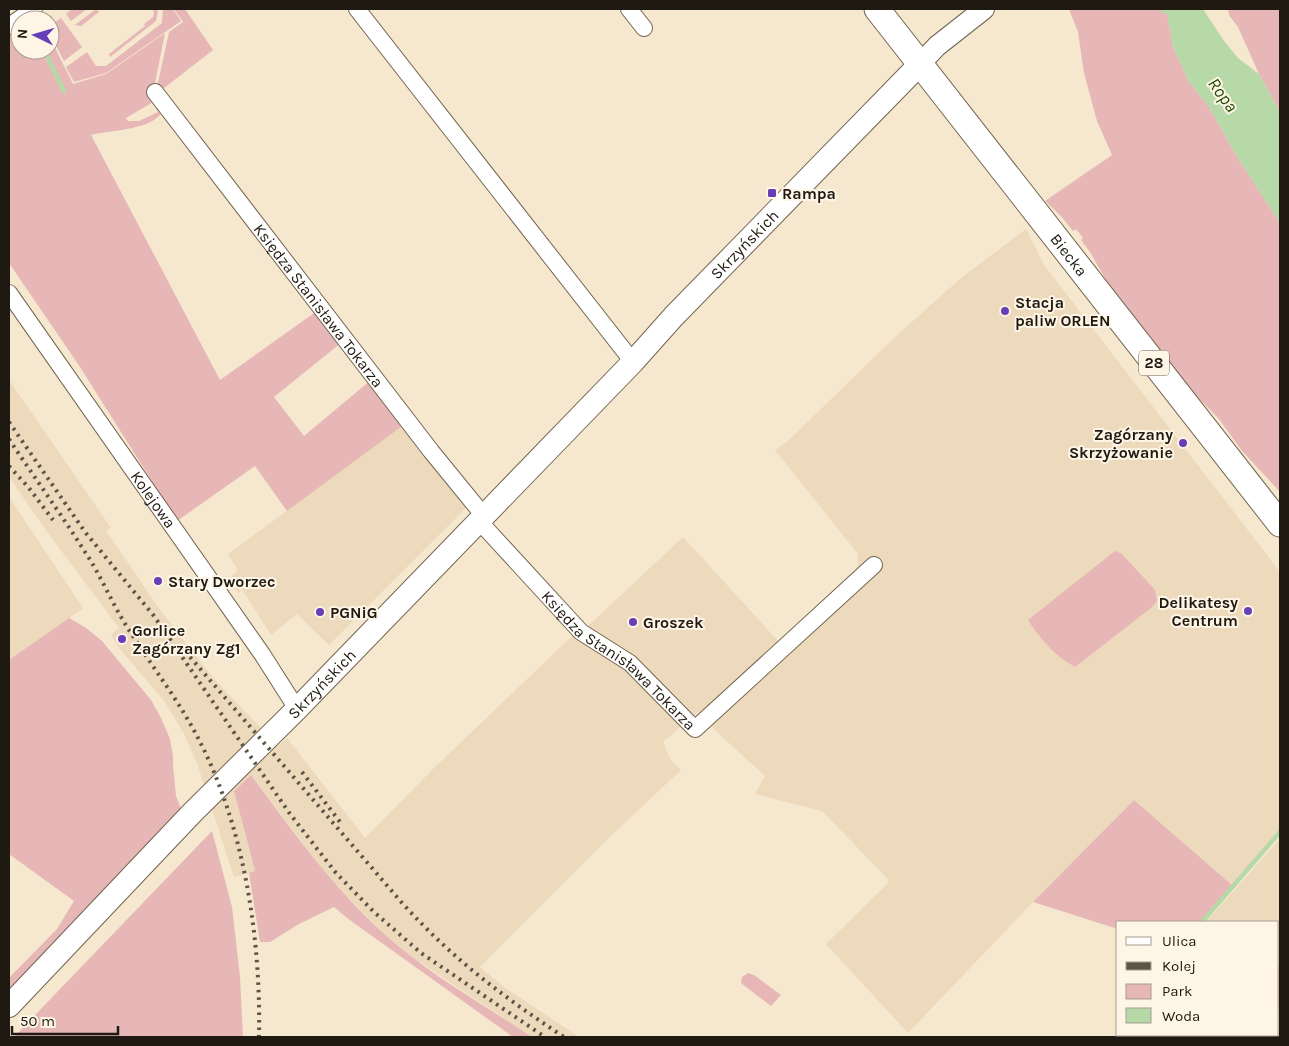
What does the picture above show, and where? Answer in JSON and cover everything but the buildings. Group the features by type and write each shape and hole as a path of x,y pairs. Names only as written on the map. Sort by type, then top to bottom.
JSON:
{"main road":[{"name":"Biecka","path":"877,9 1280,524"},
{"name":"Skrzyńskich","path":"9,1006 192,813 297,709 633,362 674,316 920,64"}],"street":[{"path":"9,26 34,9"},
{"path":"357,9 633,362"},
{"path":"629,9 644,28"},
{"path":"920,64 937,46 984,9"},
{"name":"Księdza Stanisława Tokarza","path":"154,92 481,518 580,632 630,663 695,729 874,565"},
{"name":"Kolejowa","path":"9,293 262,654 297,709"}],"shaded area":[{"path":"1026,229 1044,265 1280,572 1280,829 1233,886 1134,800 908,1033 826,944 888,883 887,878 822,811 755,794 765,776 698,712 663,742 671,761 681,770 614,833 480,967 504,987 579,1037 532,1037 412,957 380,930 329,878 251,775 234,791 255,872 234,877 198,766 184,734 165,702 119,648 111,635 119,628 9,477 9,380 111,528 106,531 158,607 215,680 278,746 287,738 365,838 435,767 568,640 583,626 587,627 683,537 779,642 855,570 858,564 858,554 775,450 789,440 894,338 961,278"},
{"path":"405,424 468,506 329,645 297,614 271,635 242,589 239,593 227,581 238,570 228,554"},
{"path":"9,497 83,608 9,660"},
{"path":"1280,839 1279,964 1279,921 1207,921"},
{"path":"1279,1010 1280,1037 1245,1037 1279,1036"}],"green space":[{"path":"72,9 87,9 71,21 66,14"},
{"path":"96,9 99,12 81,26 75,25"},
{"path":"163,9 173,9 181,21 106,73 74,82 66,67 87,52 96,66 106,66 162,23"},
{"path":"174,9 185,9 213,50 159,92 156,92 169,32 183,22"},
{"path":"1069,9 1161,9 1162,13 1167,13 1173,47 1189,82 1209,107 1236,155 1280,223 1280,492 1242,451 1219,419 1181,380 1113,292 1081,240 1083,238 1076,229 1073,231 1045,201 1112,155 1097,121 1084,73 1078,32"},
{"path":"1228,9 1280,9 1280,112 1259,74 1238,27 1229,15"},
{"path":"153,10 158,11 156,21 110,57 109,54 145,26 144,24 153,17"},
{"path":"60,19 82,47 64,61 60,53"},
{"path":"9,32 10,60 60,60 60,58 73,84 106,74 165,33 153,93 163,110 158,117 151,122 131,128 91,135 220,380 317,311 342,342 274,397 304,436 371,380 405,424 287,511 255,466 177,521 80,367 9,263","holes":["153,102 158,112 139,121 128,121 126,118"]},
{"path":"1115,551 1122,554 1155,590 1157,601 1151,608 1075,667 1048,646 1028,620"},
{"path":"69,618 86,628 102,641 151,700 170,739 176,796 181,809 9,991 9,978 57,929 74,901 9,854 9,660"},
{"path":"251,775 296,836 328,875 380,930 434,973 532,1037 513,1037 334,907 299,924 270,942 260,942 249,873 255,871 234,791"},
{"path":"1134,800 1233,886 1201,921 1116,921 1116,928 1033,902"},
{"path":"212,831 232,907 240,977 243,1037 14,1037"},
{"path":"1280,962 1279,1010 1279,964"},
{"path":"748,973 754,975 781,995 771,1006 741,983 742,977"},
{"path":"1138,1036 1246,1036 1245,1037"}],"water":[{"name":"Ropa","path":"1161,9 1203,9 1224,41 1238,58 1259,74 1280,112 1280,223 1236,155 1209,107 1189,82 1173,47 1167,13 1161,13"}],"waterway":[{"path":"49,60 64,91"},
{"path":"1203,921 1280,832"}],"railway":[{"path":"9,422 85,532 154,616 290,814 336,873 374,912 421,953 545,1037"},
{"path":"9,439 90,560 124,622 189,721 213,770 238,844 253,921 257,960 259,1037"},
{"path":"9,466 29,488 53,520"},
{"path":"190,657 422,924 479,976 564,1037"},
{"path":"302,772 340,822"}],"place":[{"name":"Rampa","path":"772,193"},
{"name":"Stacja paliw ORLEN","path":"1005,311"},
{"name":"Zagórzany Skrzyżowanie","path":"1183,443"},
{"name":"Stary Dworzec","path":"158,581"},
{"name":"Delikatesy Centrum","path":"1248,611"},
{"name":"PGNiG","path":"320,612"},
{"name":"Groszek","path":"633,622"},
{"name":"Gorlice Zagórzany Zg1","path":"122,639"}]}
